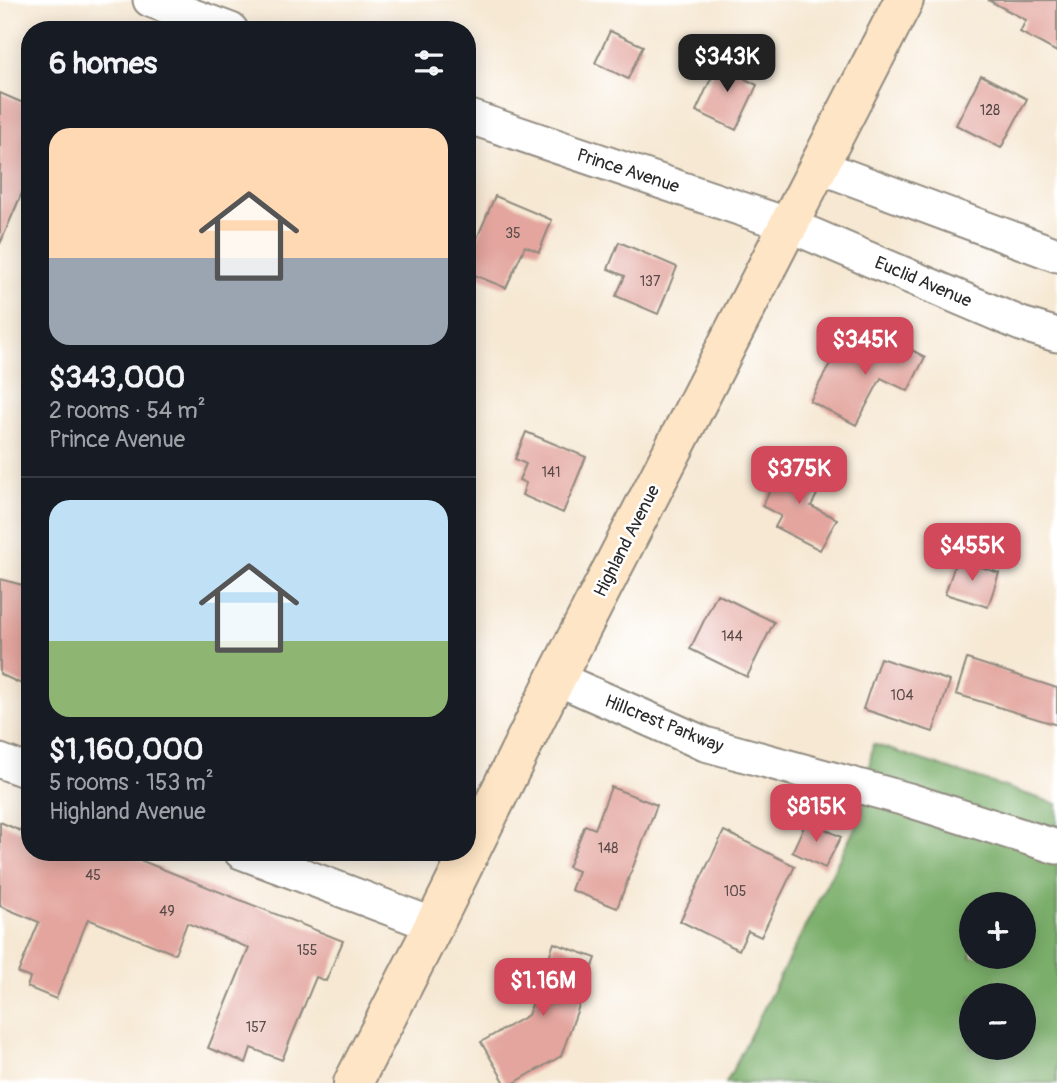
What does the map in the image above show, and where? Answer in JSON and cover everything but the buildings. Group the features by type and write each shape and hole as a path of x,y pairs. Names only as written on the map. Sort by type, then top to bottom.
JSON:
{"main road":[{"name":"Highland Avenue","path":"476,840 556,678 904,0"},
{"name":"Highland Avenue","path":"353,1083 466,861"}],"street":[{"path":"150,0 207,21"},
{"name":"Prince Avenue","path":"476,119 789,225"},
{"path":"818,166 1057,255"},
{"name":"Euclid Avenue","path":"789,225 1021,324 1057,335"},
{"name":"Hillcrest Parkway","path":"556,678 705,744 909,800 1057,847"},
{"path":"0,761 21,769"},
{"path":"265,861 434,925"}],"green space":[{"path":"873,744 1057,804 1057,1083 726,1083 861,816"}]}
